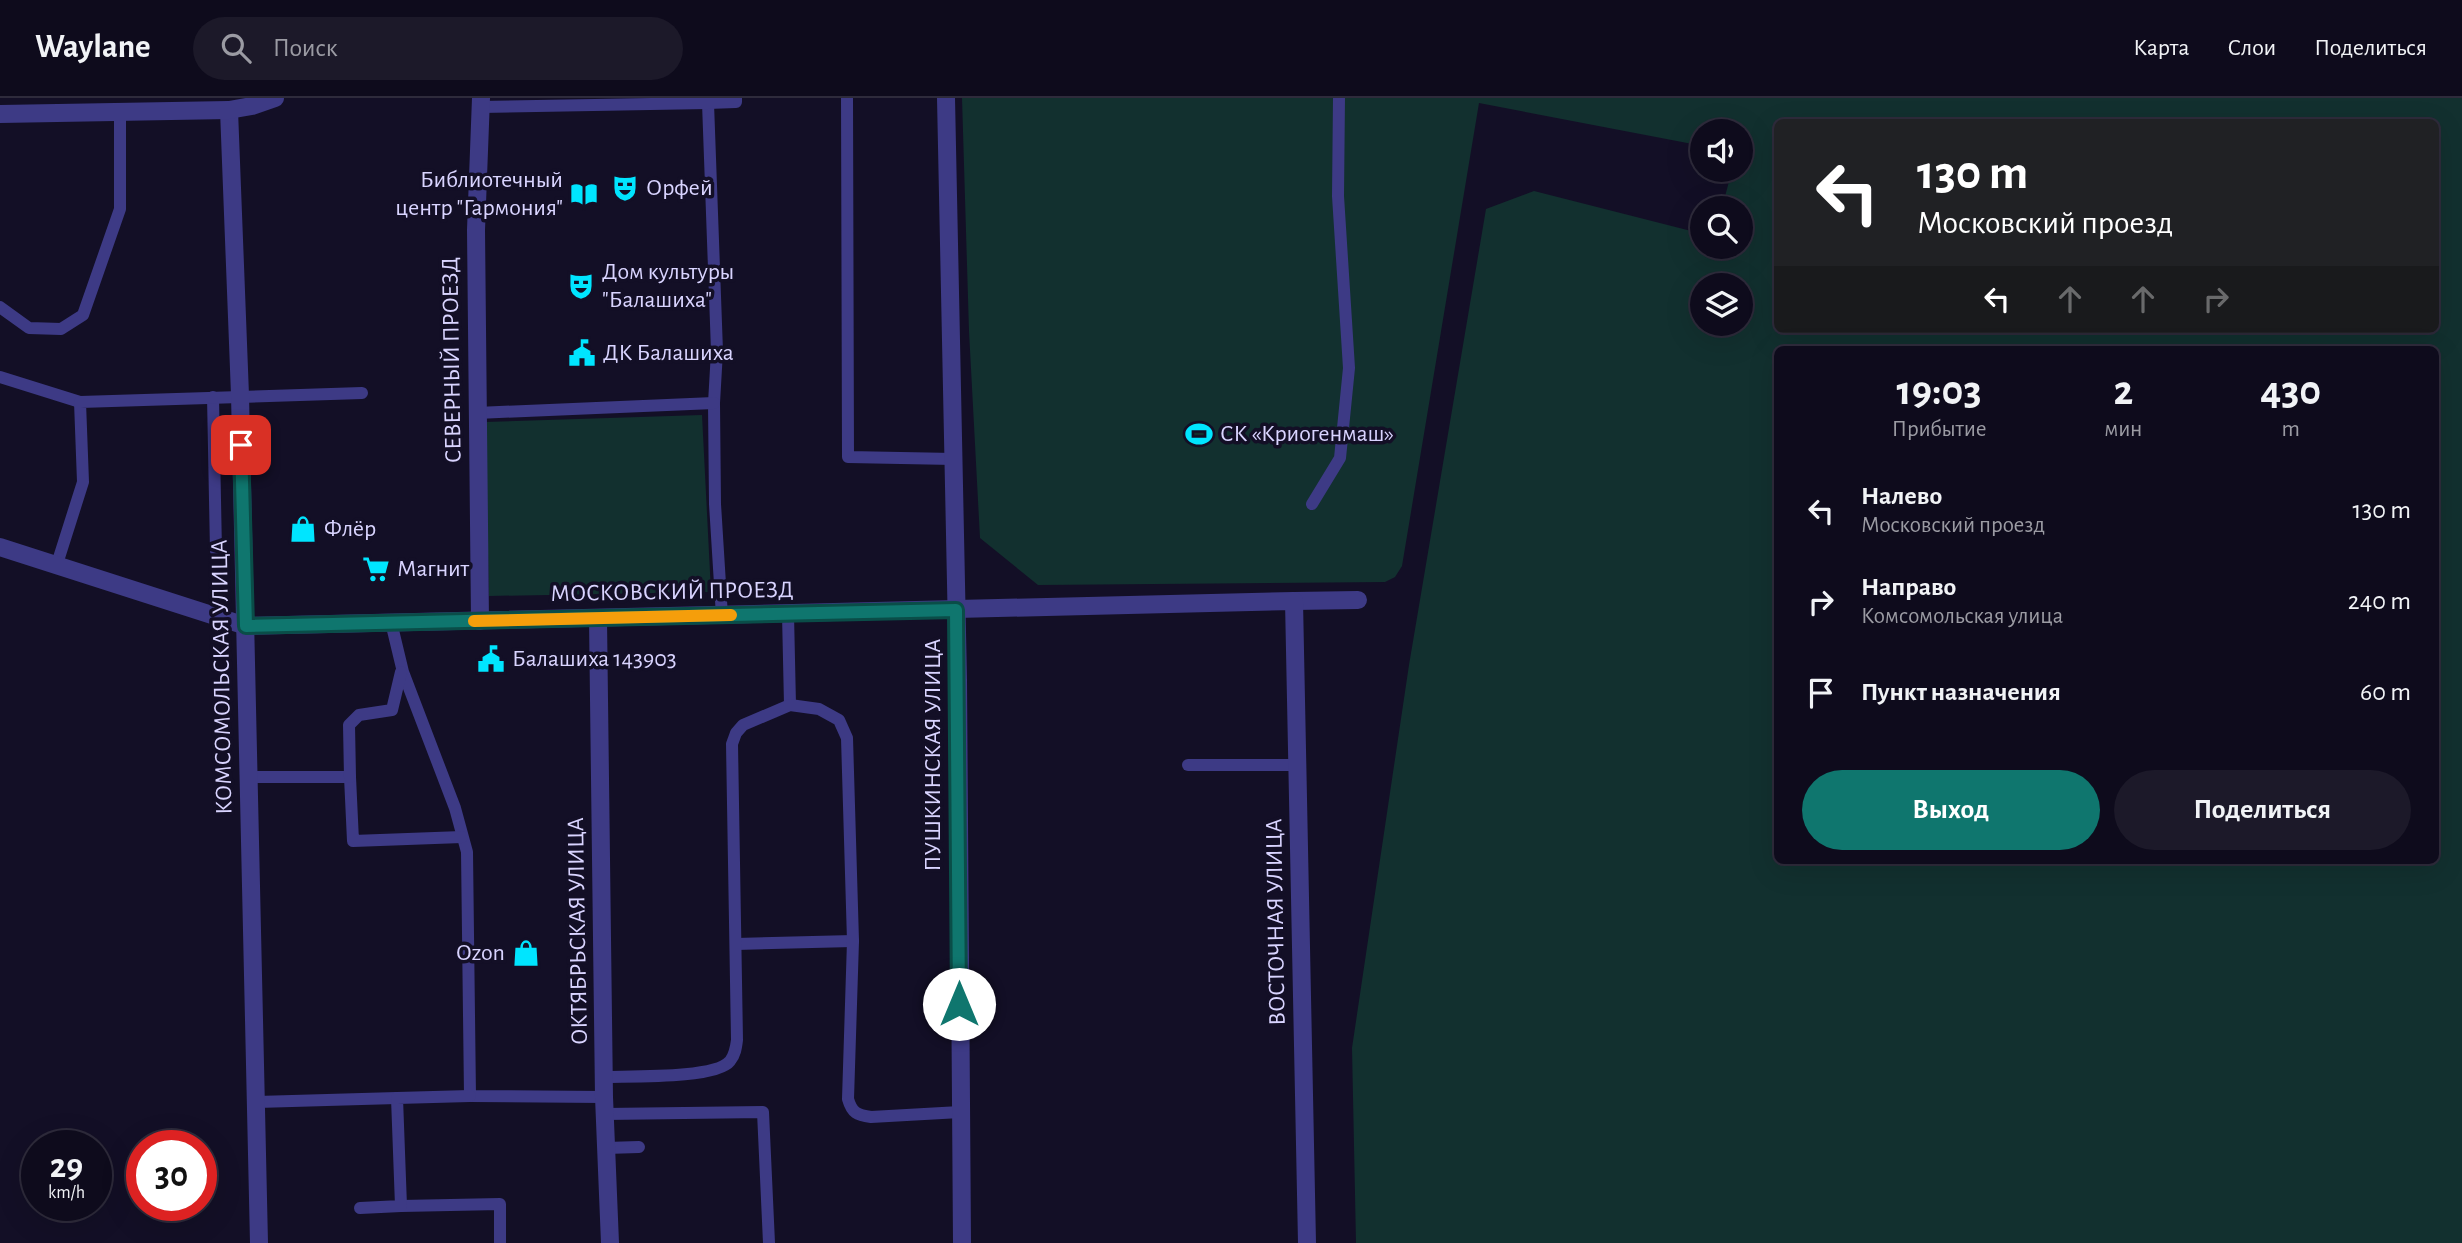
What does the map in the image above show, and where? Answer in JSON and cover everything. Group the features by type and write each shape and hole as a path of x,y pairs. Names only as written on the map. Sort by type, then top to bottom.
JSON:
{"street":[{"path":"0,114 229,110 275,98"},
{"name":"ПУШКИНСКАЯ УЛИЦА","path":"946,98 954,459 962,1243"},
{"name":"СЕВЕРНЫЙ ПРОЕЗД","path":"480,103 476,230 480,621"},
{"name":"КОМСОМОЛЬСКАЯ УЛИЦА","path":"229,110 240,396 259,1243"},
{"name":"МОСКОВСКИЙ ПРОЕЗД","path":"0,547 246,626 1358,600"},
{"name":"ВОСТОЧНАЯ УЛИЦА","path":"1294,601 1307,1243"},
{"name":"ОКТЯБРЬСКАЯ УЛИЦА","path":"598,619 604,1105 610,1243"}],"lane":[{"path":"480,103 708,103 736,102 736,98"},
{"path":"848,98 848,457 954,459"},
{"path":"1312,504 1340,458 1349,368 1338,196 1339,98"},
{"path":"708,103 717,351 714,402 715,504 722,616"},
{"path":"0,307 29,328 61,329 83,315 120,209 120,112"},
{"path":"0,377 80,402 362,393"},
{"path":"213,397 216,551"},
{"path":"57,565 83,482 80,402"},
{"path":"477,413 714,402"},
{"path":"788,614 790,705"},
{"path":"391,622 401,668 455,808 467,852 470,1096"},
{"path":"401,668 393,710 359,715 349,725 354,841 463,837"},
{"path":"604,1077 715,1070 729,1063 735,1054 737,1040 732,744 743,725 790,705 819,709 839,719 847,738 853,941 848,1099 852,1110 858,1115 871,1117 960,1112"},
{"path":"1188,765 1297,765"},
{"path":"249,776 350,777"},
{"path":"736,944 853,941"},
{"path":"257,1102 470,1096 763,1112 769,1243"},
{"path":"397,1098 401,1206"},
{"path":"606,1148 639,1147"},
{"path":"360,1208 500,1203 500,1243"}],"green space":[{"path":"962,98 2462,98 2462,1243 1356,1243 1352,1048 1409,665 1486,209 1534,191 1690,231 1690,259 1753,259 1753,196 1725,196 1729,182 1753,182 1753,119 1690,119 1690,144 1479,103 1402,566 1395,577 1385,582 1038,585 980,538 969,331"},
{"path":"702,415 711,592 489,596 485,422"}],"slow traffic":[{"path":"474,621 731,615"}],"place":[{"name":"Орфей","path":"625,188"},
{"name":"Библиотечный центр \"Гармония\"","path":"584,194"},
{"name":"Дом культуры \"Балашиха\"","path":"581,286"},
{"name":"ДК Балашиха","path":"582,353"},
{"name":"СК «Криогенмаш»","path":"1199,434"},
{"name":"Флёр","path":"303,529"},
{"name":"Магнит","path":"376,569"},
{"name":"Балашиха 143903","path":"491,659"},
{"name":"Ozon","path":"526,953"}],"route":[{"path":"241,445 246,626 956,610 959,1004"}]}
